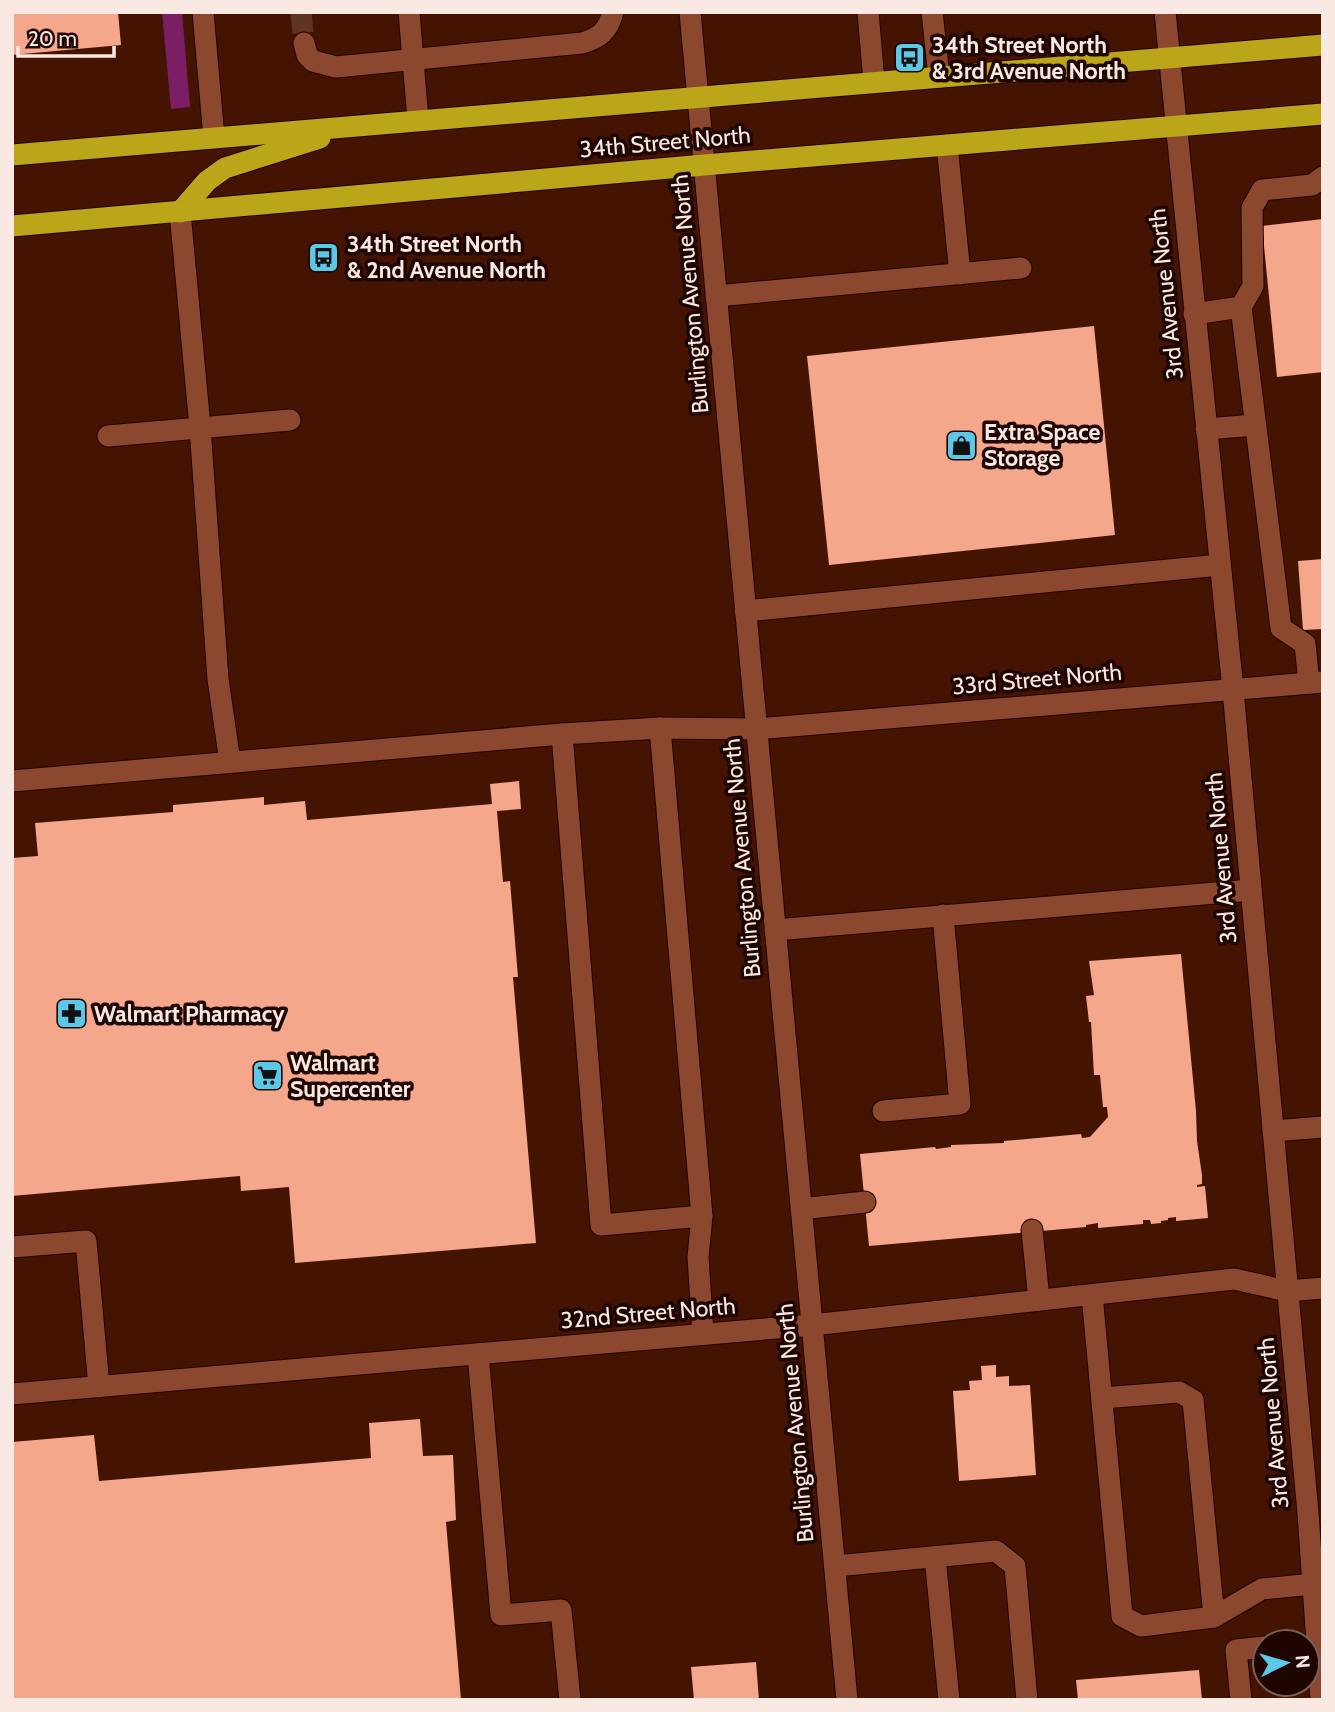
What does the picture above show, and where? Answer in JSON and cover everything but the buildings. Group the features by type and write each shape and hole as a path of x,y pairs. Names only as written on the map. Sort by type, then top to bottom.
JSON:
{"highway":[{"name":"34th Street North","path":"12,155 1323,45"},
{"name":"34th Street North","path":"12,226 1323,114"},
{"path":"180,212 207,181 225,168 359,126"}],"street":[{"path":"203,12 214,138"},
{"path":"408,12 418,120"},
{"path":"304,43 307,55 313,61 336,67 413,61 582,43 598,39 610,25 612,12"},
{"name":"Burlington Avenue North","path":"690,12 847,1700"},
{"path":"867,12 874,82"},
{"path":"932,12 939,77"},
{"name":"3rd Avenue North","path":"1165,12 1233,690 1313,1584 1312,1628"},
{"path":"947,145 960,274"},
{"path":"1316,682 1305,644 1281,628 1241,307 1254,286 1252,208 1262,190 1312,185 1323,177"},
{"path":"180,212 200,427 218,679 230,762"},
{"path":"716,296 1021,268"},
{"path":"1194,314 1241,307"},
{"path":"108,436 290,420"},
{"path":"1206,429 1255,425"},
{"path":"745,611 1220,565"},
{"name":"33rd Street North","path":"12,781 562,734 660,728 756,729 1316,682"},
{"path":"660,728 702,1216 698,1257 703,1334"},
{"path":"562,734 601,1225 702,1216"},
{"path":"775,930 1251,890"},
{"path":"883,1111 960,1104 943,915"},
{"path":"1273,1132 1323,1126"},
{"path":"801,1209 865,1202"},
{"path":"1032,1230 1039,1300"},
{"path":"12,1247 86,1241 99,1387"},
{"name":"32nd Street North","path":"12,1394 812,1325 1234,1279 1287,1291 1323,1288"},
{"path":"1092,1295 1122,1616 1141,1626 1214,1617 1262,1589 1313,1584"},
{"path":"478,1354 501,1615 561,1610 570,1700"},
{"path":"1102,1398 1179,1392 1193,1399 1214,1617"},
{"path":"835,1566 996,1551 1015,1566 1027,1700"},
{"path":"935,1557 949,1700"},
{"path":"1241,1700 1236,1650 1251,1648"}],"shaded area":[{"path":"162,12 182,12 190,107 171,109"}],"tunnel":[{"path":"301,12 304,43"}],"place":[{"name":"34th Street North & 3rd Avenue North","path":"909,58"},
{"name":"34th Street North & 2nd Avenue North","path":"324,257"},
{"name":"Extra Space Storage","path":"961,445"},
{"name":"Walmart Pharmacy","path":"71,1014"},
{"name":"Walmart Supercenter","path":"267,1076"}]}
